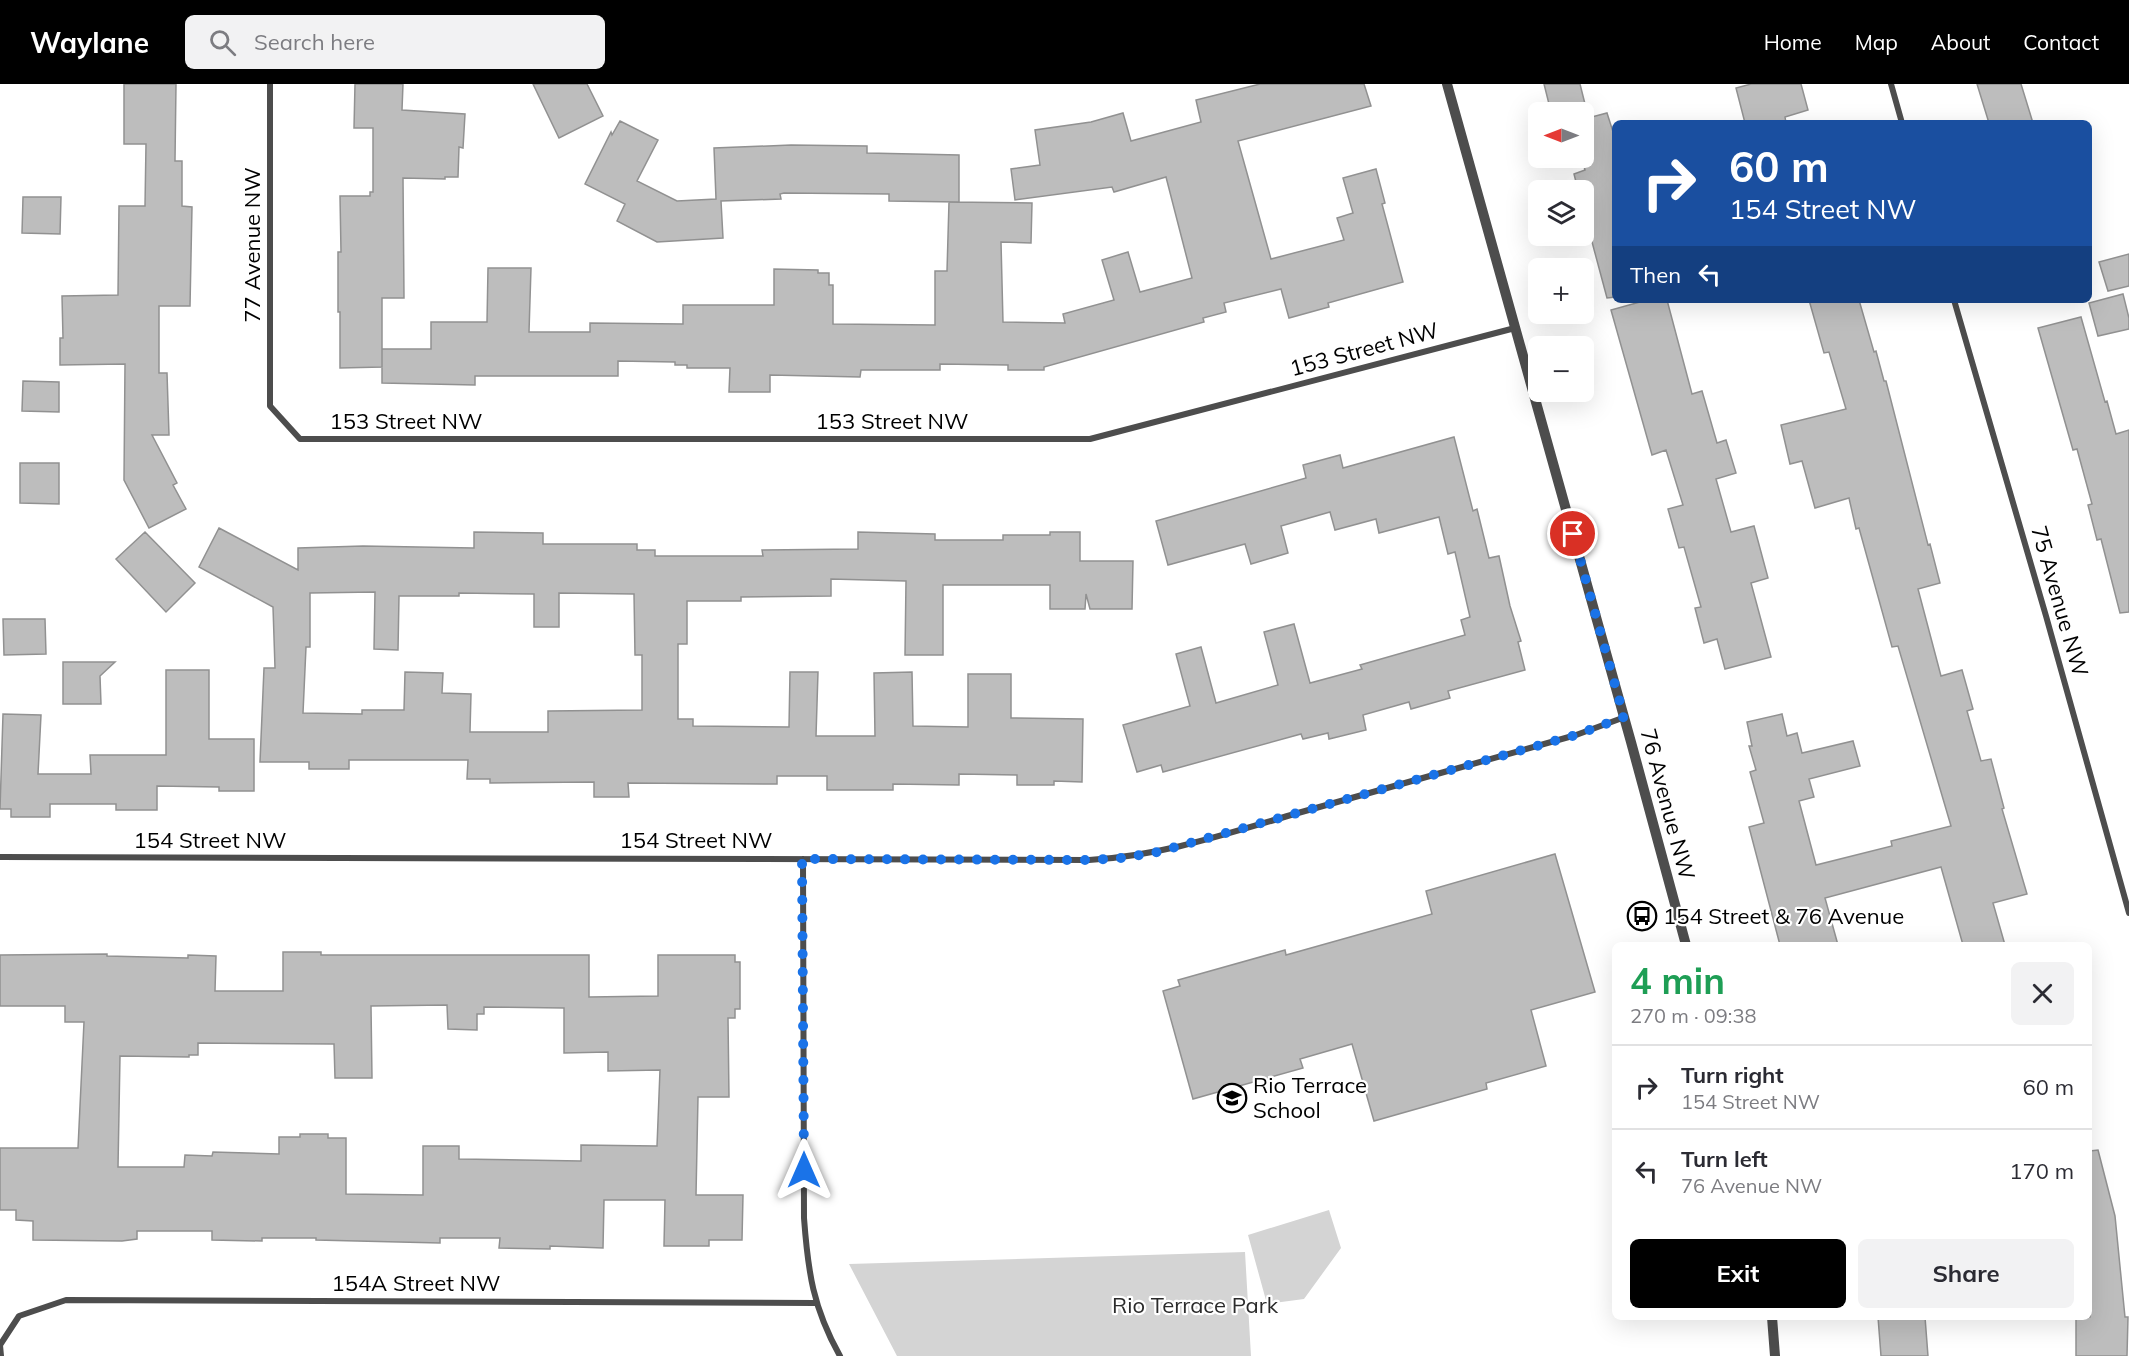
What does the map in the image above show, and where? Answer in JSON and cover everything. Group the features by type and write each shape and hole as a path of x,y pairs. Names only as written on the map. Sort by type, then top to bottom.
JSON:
{"street":[{"name":"77 Avenue NW","path":"270,84 270,406"},
{"name":"76 Avenue NW","path":"1447,84 1685,942"},
{"path":"1891,84 1901,120"},
{"name":"75 Avenue NW","path":"1955,303 2129,913"},
{"name":"153 Street NW","path":"270,406 300,439 1090,439 1515,328"},
{"name":"154 Street NW","path":"0,857 1089,860 1141,855 1168,849 1576,735 1624,717"},
{"path":"802,859 804,1218 807,1258 815,1303 829,1337 840,1356"},
{"name":"154A Street NW","path":"2,1356 0,1345 19,1316 66,1299 815,1303"},
{"path":"1772,1320 1775,1356"}],"green space":[{"path":"1329,1210 1341,1248 1304,1299 1267,1304 1248,1235"},
{"name":"Rio Terrace Park","path":"1245,1252 1251,1356 897,1356 849,1264"}],"building":[{"path":"124,84 176,84 175,161 182,161 182,206 192,207 190,306 159,306 159,373 167,373 169,435 152,435 177,483 173,485 186,509 149,528 124,480 125,364 60,365 60,338 63,338 62,296 118,295 119,206 145,206 146,144 124,144"},
{"path":"355,84 403,84 402,110 465,114 463,148 459,147 458,177 403,178 404,298 382,298 382,367 340,368 338,252 341,252 340,196 370,196 370,192 373,192 373,128 354,128"},
{"path":"533,84 587,84 603,116 559,138"},
{"path":"1260,84 1364,84 1371,106 1238,141 1271,259 1344,240 1337,218 1353,213 1343,178 1376,169 1385,203 1382,204 1403,282 1328,303 1329,307 1289,318 1281,289 1224,303 1226,312 1203,318 1204,322 1044,367 1044,370 1008,370 1008,365 940,364 940,370 861,370 860,377 770,375 770,392 729,392 730,368 687,368 687,365 675,365 675,362 618,361 618,376 475,376 475,385 382,383 382,349 431,349 431,322 487,322 488,268 531,268 529,332 590,332 590,323 683,324 683,305 774,305 774,269 818,270 818,273 829,273 829,285 833,285 833,324 935,325 935,271 947,271 949,202 1032,203 1031,243 1001,242 1003,322 1065,323 1063,314 1114,300 1102,260 1128,252 1140,292 1192,278 1166,177 1114,192 1112,187 1015,200 1011,169 1040,165 1035,130 1091,122 1123,113 1131,141 1201,122 1196,100"},
{"path":"1544,84 1580,84 1584,102 1548,102"},
{"path":"1751,84 1801,84 1808,110 1785,117 1786,120 1744,120 1736,88"},
{"path":"1977,84 2021,84 2032,120 1988,120"},
{"path":"1607,113 1612,129 1612,297 1607,298 1593,246 1594,180 1576,180 1574,174 1585,170 1584,168 1594,168 1594,116"},
{"path":"620,121 658,140 637,181 677,201 716,199 714,148 791,145 867,146 867,153 959,155 959,202 889,201 889,194 784,193 780,194 781,199 721,201 723,238 657,242 617,221 625,204 585,184 611,132 612,135"},
{"path":"23,197 61,197 60,234 22,233"},
{"path":"2129,254 2129,286 2108,291 2099,262"},
{"path":"2123,294 2129,318 2129,329 2098,336 2089,303"},
{"path":"1636,303 1668,303 1692,394 1702,391 1717,443 1726,440 1736,473 1716,479 1731,532 1754,526 1768,578 1751,583 1771,657 1725,669 1717,639 1704,643 1695,608 1701,607 1684,547 1679,548 1668,509 1683,505 1666,450 1652,455 1611,310"},
{"path":"1810,303 1860,303 1874,352 1876,351 1884,381 1886,381 1940,583 1918,589 1941,676 1962,670 1973,709 1967,711 1981,761 1991,759 2004,808 2002,809 2027,894 1993,903 2004,942 1962,942 1941,867 1825,898 1837,942 1779,942 1749,827 1764,823 1750,772 1756,770 1749,746 1752,746 1747,722 1782,714 1787,736 1797,733 1802,753 1853,741 1860,766 1809,779 1814,797 1799,801 1816,865 1892,846 1891,841 1951,826 1898,646 1892,647 1859,528 1856,529 1849,498 1815,508 1802,461 1790,464 1781,425 1846,409 1829,352 1824,353"},
{"path":"2081,317 2116,434 2129,430 2129,612 2120,613 2101,539 2097,540 2088,505 2092,504 2077,449 2073,450 2038,328"},
{"path":"23,381 59,382 59,412 22,411"},
{"path":"1454,437 1473,511 1477,509 1489,558 1499,556 1510,606 1521,641 1518,642 1525,670 1448,691 1450,698 1411,709 1409,702 1363,715 1366,730 1329,739 1328,733 1303,739 1301,734 1163,772 1161,765 1137,772 1123,725 1190,706 1176,654 1201,647 1216,703 1278,685 1264,632 1294,624 1310,683 1362,669 1360,665 1465,635 1461,620 1470,617 1455,552 1448,554 1439,517 1379,533 1376,519 1335,530 1330,512 1281,526 1288,553 1251,564 1245,544 1168,565 1156,521 1306,478 1303,465 1340,455 1343,468"},
{"path":"20,463 59,463 59,504 20,503"},
{"path":"219,528 298,570 298,548 363,546 474,548 474,532 543,533 543,544 637,544 637,550 655,550 655,556 763,556 762,550 858,549 858,532 935,534 935,540 1003,540 1003,535 1050,535 1050,532 1080,532 1080,561 1133,561 1132,609 1090,609 1086,594 1085,609 1050,609 1050,585 943,585 943,655 905,655 906,581 831,579 831,596 741,597 741,601 687,601 687,644 678,644 678,719 693,719 693,726 789,727 790,672 818,672 816,736 875,736 874,673 912,672 913,726 968,727 968,674 1011,674 1011,718 1083,719 1082,782 1054,781 1054,785 1017,785 1017,775 959,774 959,785 893,784 893,790 827,790 827,776 777,776 777,784 628,783 629,797 594,797 594,782 490,783 490,779 467,779 468,760 349,760 349,769 309,769 309,762 260,762 264,668 275,668 273,607 199,567","holes":["375,592 374,649 398,650 399,596 459,596 459,593 534,594 534,627 559,627 559,593 634,594 635,655 642,655 642,710 548,711 548,732 470,732 471,694 442,693 443,673 405,672 404,710 362,710 362,714 303,713 306,647 310,647 310,593"]},
{"path":"145,532 195,583 166,612 116,559"},
{"path":"3,619 45,619 46,654 4,655"},
{"path":"63,662 115,662 100,676 101,704 63,704"},
{"path":"166,670 209,670 209,739 254,739 254,791 219,791 219,787 157,786 157,810 116,810 116,804 50,804 50,817 11,817 11,809 0,809 3,714 41,715 38,774 91,774 90,755 166,755"},
{"path":"1555,854 1595,992 1531,1010 1546,1066 1486,1083 1487,1089 1374,1121 1352,1044 1300,1059 1303,1068 1193,1099 1163,991 1180,986 1178,980 1285,950 1286,955 1432,914 1426,891"},
{"path":"283,952 321,952 321,955 589,955 589,997 658,996 658,955 735,955 735,962 740,962 740,1009 735,1009 735,1018 728,1018 729,1097 698,1097 696,1195 743,1195 742,1240 709,1240 709,1246 664,1246 665,1200 604,1200 603,1248 550,1246 550,1249 499,1248 500,1238 440,1238 440,1243 316,1240 316,1238 262,1238 262,1241 212,1240 212,1231 137,1231 137,1239 122,1241 33,1240 33,1221 16,1220 16,1210 0,1210 0,1148 78,1148 84,1022 65,1022 65,1006 0,1006 0,955 107,954 107,956 188,958 188,955 216,956 215,991 283,991","holes":["447,1005 448,1029 477,1030 477,1014 484,1014 484,1007 564,1008 564,1053 608,1052 608,1071 660,1070 657,1146 581,1145 581,1161 459,1159 459,1146 423,1146 423,1195 346,1194 346,1138 328,1138 328,1134 279,1137 279,1154 213,1152 212,1156 185,1155 184,1167 118,1167 120,1056 189,1057 189,1055 198,1055 198,1043 334,1044 335,1078 372,1078 371,1006"]},
{"path":"2098,1150 2115,1216 2125,1317 2128,1317 2127,1356 2076,1356 2076,1320 2092,1320 2092,1151"},
{"path":"1878,1320 1925,1320 1928,1356 1881,1356"}],"place":[{"name":"154 Street & 76 Avenue","path":"1642,916"},
{"name":"Rio Terrace School","path":"1232,1098"}],"route":[{"path":"804,1170 802,859 1089,860 1122,858 1158,852 1576,735 1624,717 1573,534"}]}
